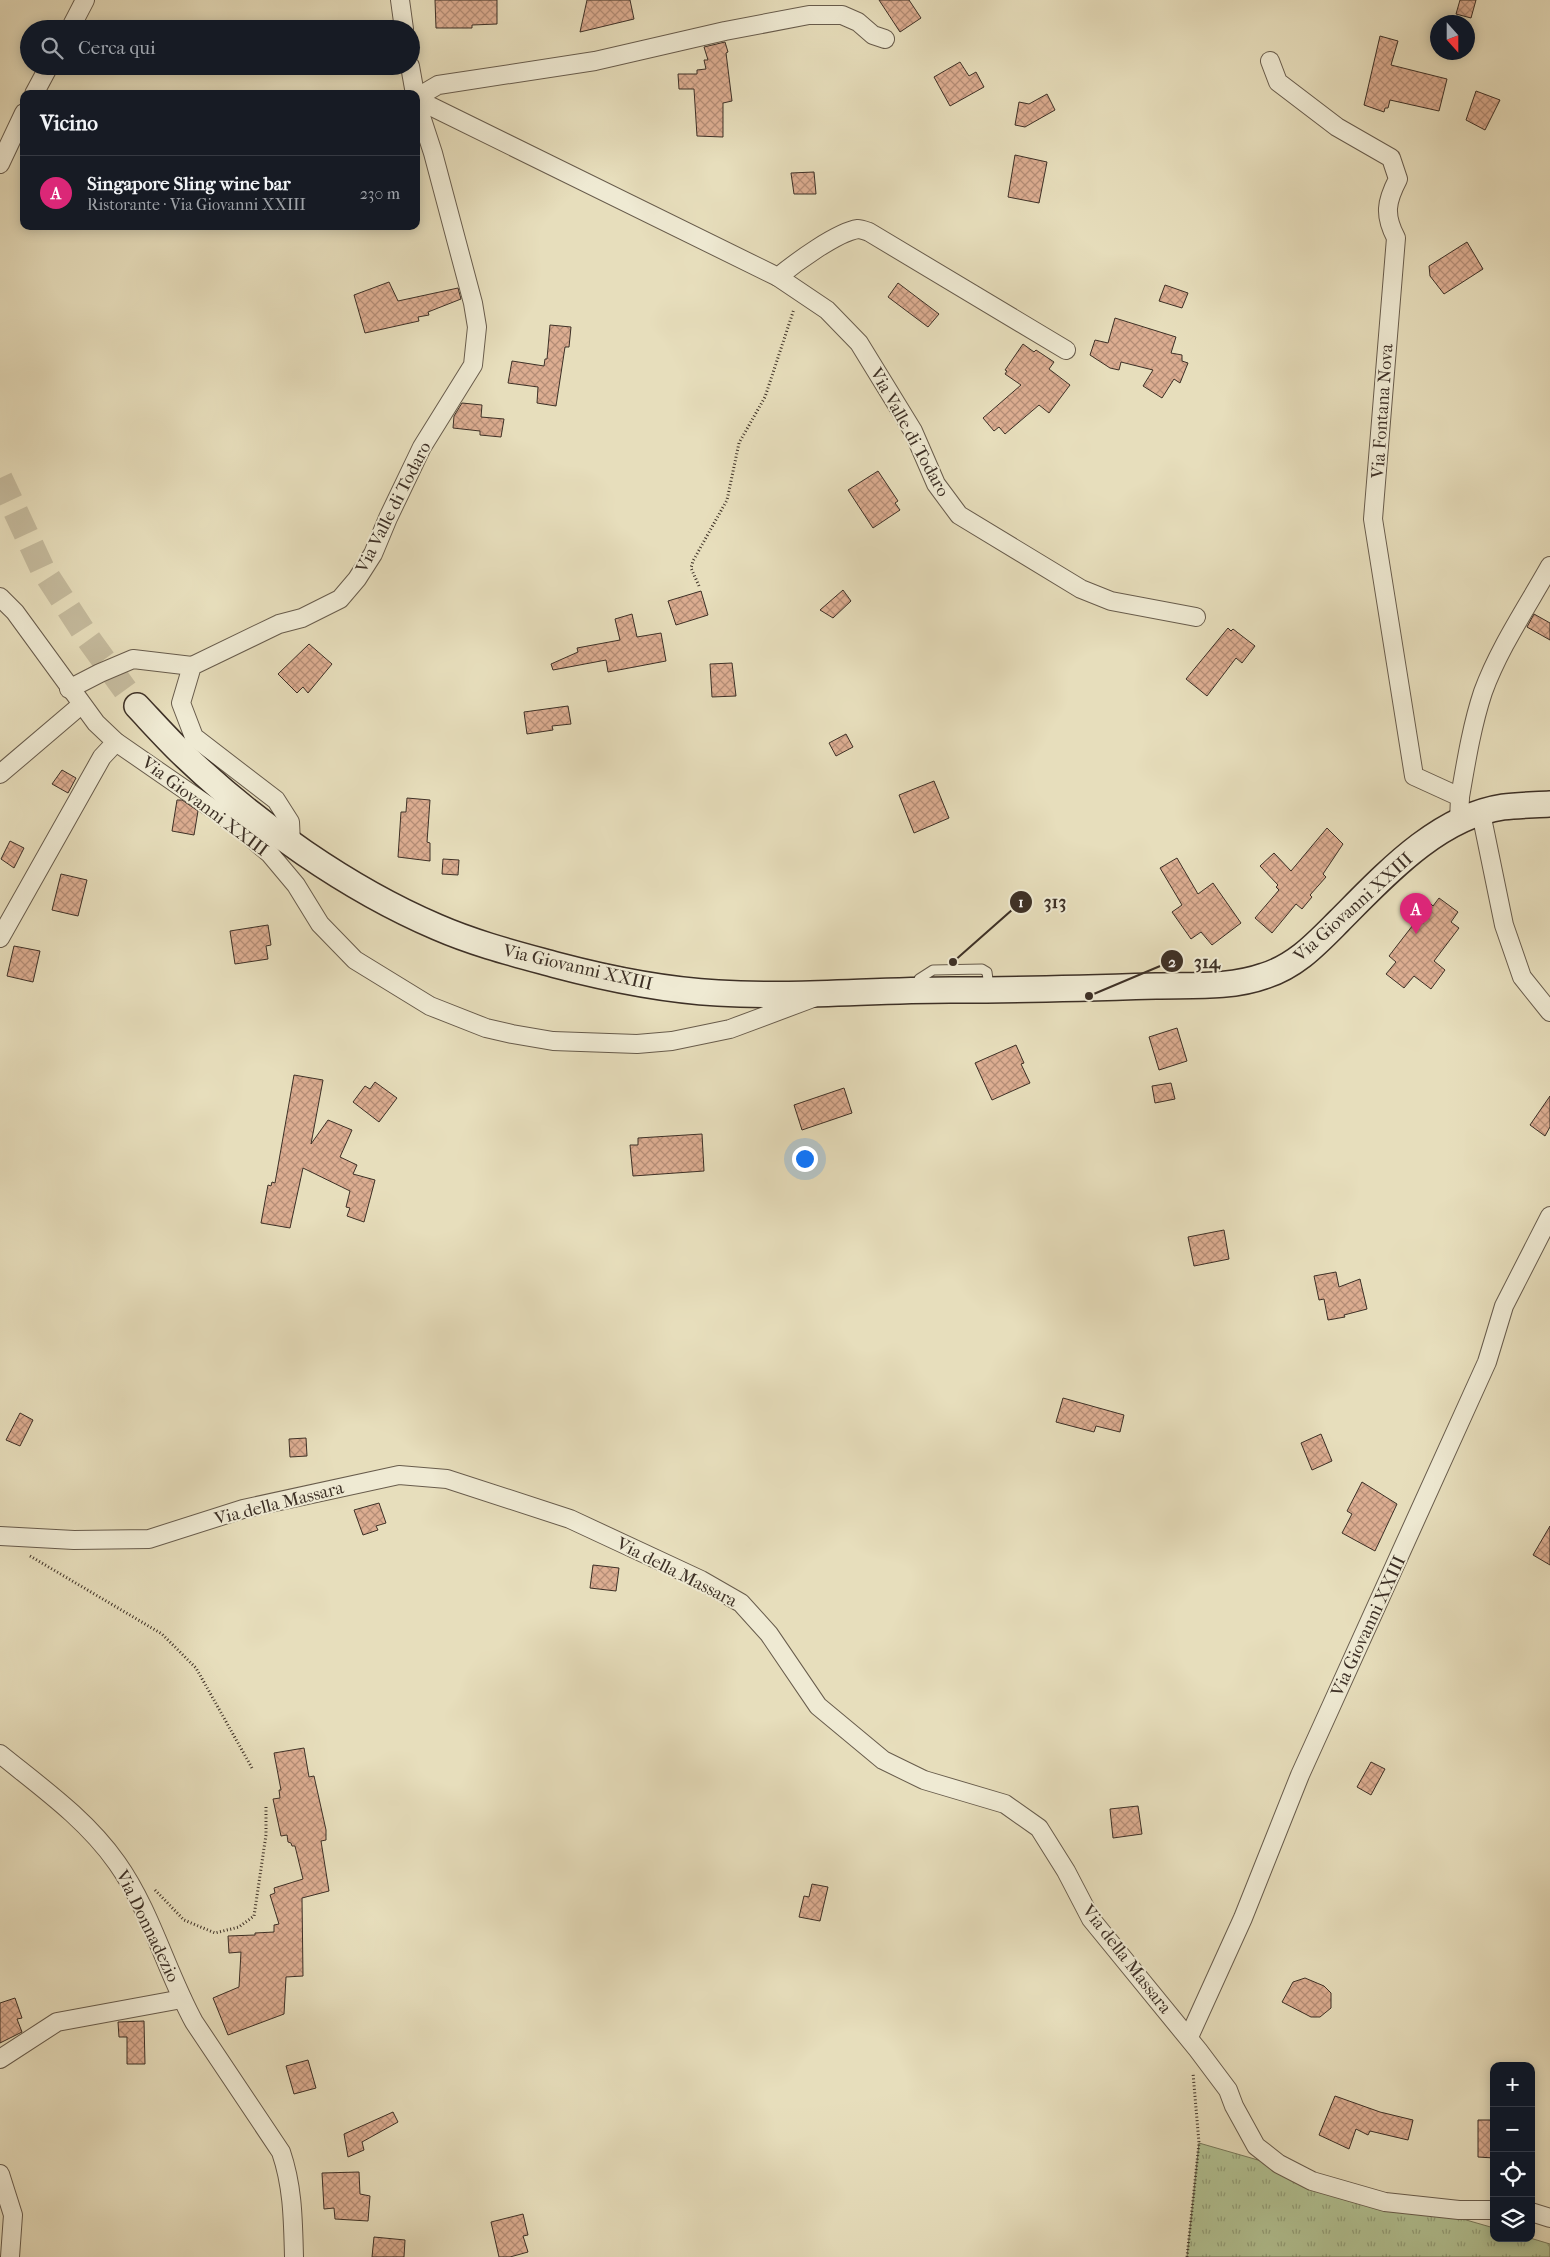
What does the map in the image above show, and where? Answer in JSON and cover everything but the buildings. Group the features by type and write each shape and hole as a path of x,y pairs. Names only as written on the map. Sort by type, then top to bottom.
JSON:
{"main road":[{"name":"Via Giovanni XXIII","path":"137,706 184,756 228,795 291,843 371,894 435,926 486,946 592,974 632,983 718,993 989,990 1194,985 1241,982 1262,977 1284,968 1310,950 1370,890 1424,842 1470,817 1502,807 1550,804"}],"street":[{"path":"75,20 85,0"},
{"path":"400,0 403,20"},
{"path":"420,96 438,85 595,61 725,31 809,15 842,15 858,22 873,35 885,39"},
{"name":"Via Fontana Nova","path":"1270,61 1278,82 1337,127 1391,158 1398,179 1390,194 1387,221 1396,238 1374,519 1414,776 1460,797"},
{"path":"36,90 44,75"},
{"path":"412,75 414,90"},
{"name":"Via Valle di Todaro","path":"420,101 778,276 827,310 860,343 914,431 936,484 959,515 1080,589 1111,602 1196,617"},
{"name":"Via Valle di Todaro","path":"192,666 263,631 279,624 302,618 340,599 373,554 422,447 473,365 477,326 473,303 433,153 420,112"},
{"path":"0,164 20,122"},
{"path":"778,276 804,256 849,232 859,229 869,232 1066,350"},
{"path":"1550,566 1504,646 1484,692 1467,756 1460,797 1470,817 1522,977 1550,1012"},
{"name":"Via Giovanni XXIII","path":"0,597 15,612 69,690 96,723 116,742 236,824 270,854 296,885 320,924 355,960 430,1006 486,1028 553,1041 636,1044 672,1041 730,1029 828,993"},
{"path":"69,690 100,673 133,659 192,666 181,703 194,737 276,800 290,822 291,843"},
{"path":"0,774 81,705"},
{"path":"0,938 102,757 116,742"},
{"name":"Via Giovanni XXIII","path":"1189,2038 1243,1918 1300,1775 1487,1362 1504,1306 1550,1216"},
{"name":"Via della Massara","path":"0,1536 74,1540 148,1539 243,1509 399,1475 448,1480 570,1519 701,1580 740,1603 769,1634 818,1706 883,1760 924,1780 1005,1804 1039,1828 1066,1871 1091,1918 1189,2038 1228,2090 1234,2106 1256,2146 1279,2164 1312,2181 1385,2202 1459,2210 1490,2210"},
{"name":"Via Donnadezio","path":"0,1754 68,1808 102,1844 118,1865 136,1895 175,1979 182,1999 222,2064 281,2152 288,2171 292,2203 294,2257"},
{"name":"Via Donnadezio","path":"0,2059 57,2022 182,1999"},
{"path":"0,2174 13,2215 10,2257"},
{"path":"1535,2213 1550,2218"}],"path":[{"path":"699,586 691,568 693,561 727,500 739,443 765,397 799,292"},
{"path":"25,1553 162,1634 196,1668 252,1768"},
{"path":"152,1887 184,1920 215,1933 239,1927 246,1922 254,1916 266,1835 266,1805"},
{"path":"1187,2257 1199,2143 1189,2038"}],"green space":[{"path":"1199,2143 1490,2227 1490,2242 1535,2242 1535,2240 1550,2244 1550,2257 1187,2257"}],"tunnel":[{"path":"0,478 42,568 87,637 137,706"}],"place":[{"name":"Singapore Sling wine bar","path":"1416,934"},
{"name":"313","path":"953,962"},
{"name":"314","path":"1089,996"}]}
